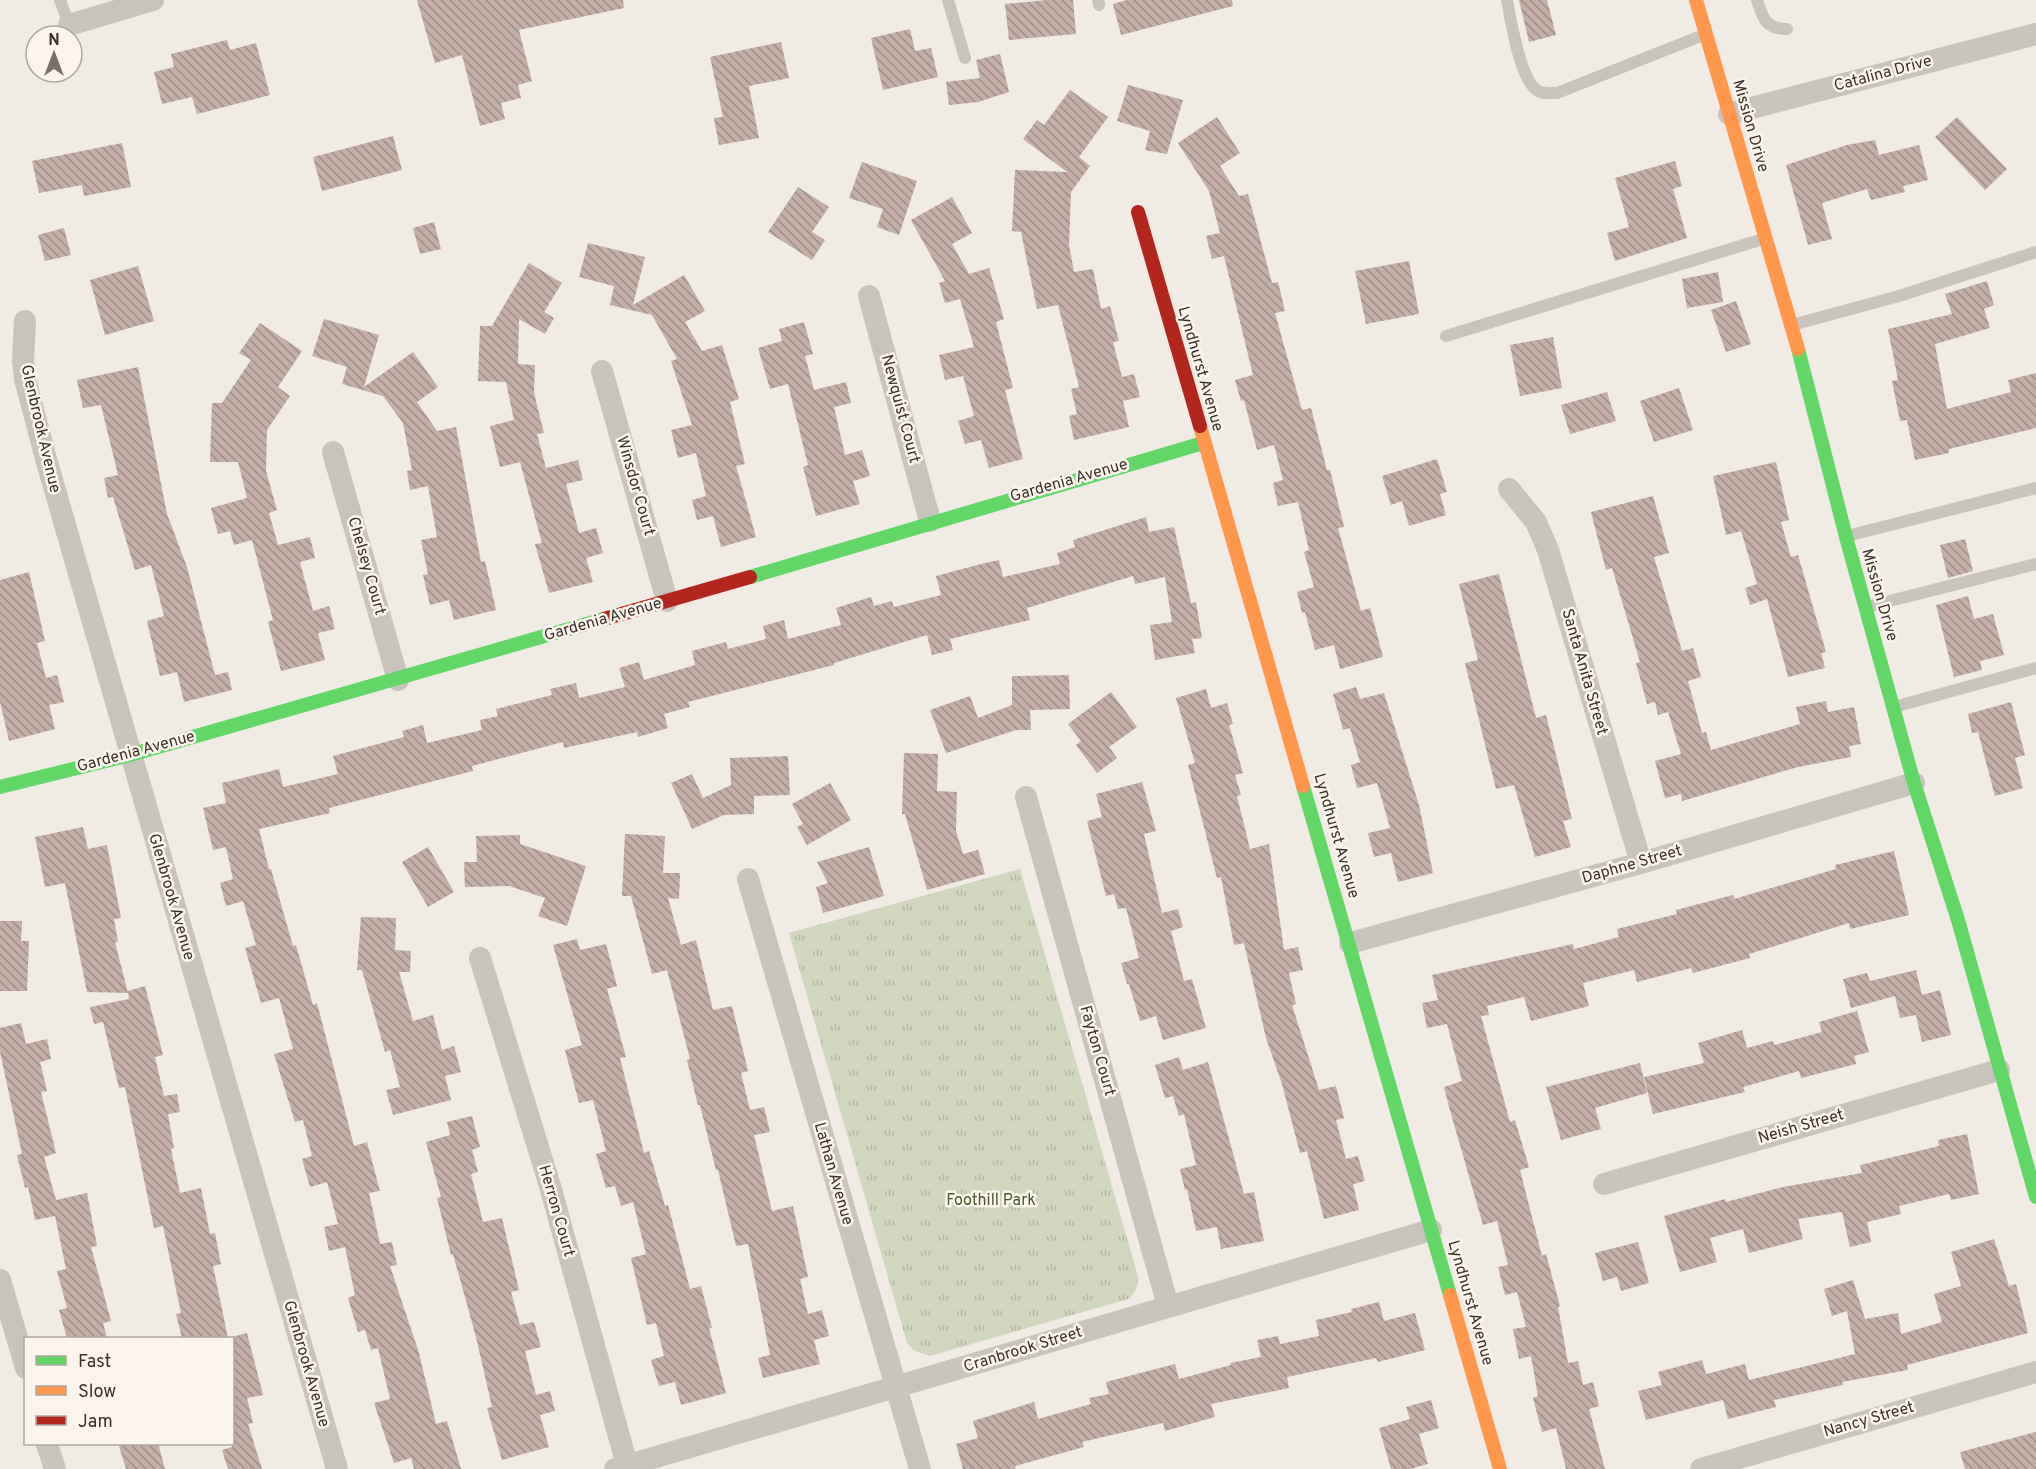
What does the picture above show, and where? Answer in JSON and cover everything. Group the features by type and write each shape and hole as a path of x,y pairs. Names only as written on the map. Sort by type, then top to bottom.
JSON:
{"street":[{"path":"72,24 153,0"},
{"name":"Mission Drive","path":"1696,0 1810,389 1846,537 1914,783 1958,920 2036,1197"},
{"name":"Catalina Drive","path":"1729,114 2036,34"},
{"name":"Lyndhurst Avenue","path":"1138,212 1500,1469"},
{"name":"Newquist Court","path":"870,296 930,522"},
{"name":"Glenbrook Avenue","path":"25,321 23,360 26,379 130,755 337,1469"},
{"name":"Winsdor Court","path":"602,371 667,601"},
{"name":"Gardenia Avenue","path":"0,787 130,755 398,680 1203,442"},
{"name":"Chelsey Court","path":"333,452 398,680"},
{"name":"Santa Anita Street","path":"1509,489 1536,522 1548,550 1641,863"},
{"name":"Daphne Street","path":"1350,943 1641,863 1914,783"},
{"name":"Fayton Court","path":"1026,797 1168,1306"},
{"name":"Lathan Avenue","path":"748,879 920,1469"},
{"name":"Herron Court","path":"480,957 550,1186 621,1467"},
{"name":"Neish Street","path":"1604,1184 1999,1070"},
{"name":"Cranbrook Street","path":"621,1467 895,1389 1168,1306 1431,1230"},
{"path":"0,1280 24,1361"},
{"name":"Nancy Street","path":"1701,1469 2036,1372"},
{"path":"49,1445 55,1469"}],"lane":[{"path":"60,0 69,24"},
{"path":"948,0 965,58"},
{"path":"1507,0 1515,38 1530,84 1540,93 1557,93 1706,34"},
{"path":"1757,0 1763,21 1774,29 1787,29"},
{"path":"1446,336 1765,239"},
{"path":"1791,326 1899,296 2036,252"},
{"path":"1846,537 2036,488"},
{"path":"1865,607 2036,564"},
{"path":"1893,707 2036,669"}],"green space":[{"name":"Foothill Park","path":"1020,869 1138,1276 1138,1283 1135,1292 1128,1299 930,1356 913,1350 907,1343 789,933"}],"building":[{"path":"417,0 623,0 624,8 519,30 532,81 518,85 521,98 501,103 505,119 480,126 462,55 435,63"},
{"path":"1073,0 1076,34 1009,40 1005,4"},
{"path":"1127,0 1232,0 1233,6 1121,35 1113,4"},
{"path":"1519,0 1547,0 1556,35 1529,42"},
{"path":"910,29 915,51 931,48 938,77 883,90 871,38"},
{"path":"227,40 230,50 256,43 270,95 197,114 192,97 162,104 154,72 174,67 171,54"},
{"path":"781,42 789,78 749,86 759,138 719,145 714,118 723,117 710,57"},
{"path":"1000,54 1009,92 978,102 949,105 946,82 980,78 976,60"},
{"path":"1128,85 1183,100 1167,154 1145,150 1150,131 1117,121"},
{"path":"1070,90 1108,117 1079,157 1090,166 1071,192 1069,245 1074,272 1093,269 1101,309 1110,306 1119,341 1113,342 1122,377 1134,374 1140,397 1123,401 1129,427 1074,440 1069,416 1077,414 1071,389 1079,387 1058,305 1037,309 1021,232 1012,231 1015,170 1067,172 1023,139 1037,120 1044,125"},
{"path":"1217,117 1240,153 1220,166 1239,196 1248,194 1272,283 1278,282 1285,311 1275,313 1302,410 1311,408 1327,470 1330,470 1344,527 1338,528 1361,611 1370,608 1383,657 1340,669 1334,645 1315,650 1305,612 1302,613 1297,592 1314,587 1304,552 1309,550 1298,502 1278,506 1273,483 1283,480 1274,445 1257,450 1244,400 1241,401 1235,380 1253,375 1224,256 1212,259 1206,236 1220,233 1209,191 1178,143"},
{"path":"1957,117 2007,169 1985,190 1935,137"},
{"path":"393,136 402,170 322,191 313,157"},
{"path":"1875,140 1879,155 1919,145 1928,180 1903,186 1905,192 1871,200 1867,189 1822,203 1832,239 1808,245 1786,165 1847,145"},
{"path":"122,143 131,187 84,196 82,185 39,193 32,161"},
{"path":"1675,161 1682,186 1673,189 1687,238 1615,261 1607,233 1629,227 1615,178"},
{"path":"862,162 917,181 899,235 877,227 883,209 849,198"},
{"path":"798,187 829,207 812,232 825,240 812,260 768,232"},
{"path":"952,197 972,233 952,244 969,274 989,268 1004,319 996,322 1013,388 1005,390 1023,459 989,468 981,440 965,444 958,421 974,416 963,376 945,380 939,355 974,347 960,299 945,303 939,283 945,281 911,220"},
{"path":"434,222 441,249 420,254 413,228"},
{"path":"64,228 71,255 45,261 38,235"},
{"path":"588,243 645,257 633,305 684,275 705,311 685,322 702,351 722,345 739,399 730,402 745,464 736,466 756,537 721,547 713,516 697,520 692,500 706,496 696,453 678,458 671,430 692,425 671,361 677,359 652,315 610,305 614,286 579,277"},
{"path":"1409,261 1419,314 1366,324 1355,271"},
{"path":"529,263 562,283 544,312 554,318 545,334 519,319 518,364 535,365 534,393 544,433 537,434 546,468 578,460 583,480 566,484 579,533 596,528 603,553 586,558 593,582 549,593 535,544 542,543 520,462 500,467 490,426 514,420 506,382 478,381 480,326 492,326"},
{"path":"138,266 154,321 105,335 90,280"},
{"path":"1718,272 1723,302 1687,308 1682,279"},
{"path":"1987,281 1994,305 1984,309 1990,328 1935,344 1947,409 2011,392 2008,380 2036,373 2036,428 1949,449 1949,453 1915,460 1907,420 1900,421 1892,381 1898,380 1888,329 1952,314 1945,294"},
{"path":"1736,301 1751,344 1726,352 1711,310"},
{"path":"324,319 379,335 364,387 413,352 438,387 417,402 437,431 456,427 481,562 485,561 496,610 454,620 449,600 430,605 423,575 428,574 421,540 437,537 428,486 410,490 407,471 412,470 403,423 383,396 342,384 347,367 312,356"},
{"path":"804,322 813,354 805,356 814,390 846,382 851,403 834,407 845,455 862,450 870,476 853,481 860,504 816,516 803,467 808,465 788,384 770,389 758,348 782,341 779,329"},
{"path":"260,323 302,351 278,387 290,396 267,430 266,471 277,510 269,513 278,545 310,537 315,558 300,562 313,611 329,606 335,629 318,633 325,660 281,671 268,622 273,620 252,540 234,545 230,531 218,534 211,508 247,498 238,462 210,462 212,403 222,403 251,360 239,353"},
{"path":"1553,337 1562,388 1520,396 1510,345"},
{"path":"138,367 167,514 187,567 215,675 228,672 232,690 184,702 177,672 160,676 147,621 164,616 151,565 135,570 113,497 108,498 104,478 118,475 101,405 83,408 77,380"},
{"path":"1679,388 1693,430 1654,442 1640,401"},
{"path":"1607,392 1616,421 1570,434 1561,405"},
{"path":"1437,459 1447,492 1440,494 1446,515 1409,526 1402,501 1391,505 1382,476"},
{"path":"1776,462 1789,520 1781,522 1791,557 1798,555 1826,652 1821,653 1825,668 1788,677 1767,599 1750,605 1745,588 1757,584 1741,531 1726,535 1713,476"},
{"path":"1653,496 1669,553 1654,557 1682,651 1693,648 1701,677 1688,681 1702,733 1706,732 1711,750 1800,724 1796,707 1826,701 1828,712 1854,707 1861,744 1849,746 1851,757 1798,767 1682,801 1681,794 1665,798 1655,761 1681,754 1668,712 1658,715 1655,702 1647,704 1636,663 1640,662 1612,568 1606,570 1591,512"},
{"path":"1146,517 1149,532 1174,527 1191,603 1196,602 1202,638 1192,639 1195,653 1155,660 1150,625 1172,622 1165,577 1135,584 1133,576 1027,608 1030,620 950,639 953,650 932,655 927,635 834,663 834,665 688,702 690,707 664,714 668,728 638,737 637,732 564,748 563,742 472,766 473,771 329,808 330,813 259,829 293,946 296,945 313,1005 317,1003 354,1146 367,1142 380,1191 369,1193 380,1244 392,1242 397,1265 390,1266 419,1353 436,1424 447,1421 461,1469 414,1469 411,1458 394,1463 374,1403 390,1399 378,1348 371,1350 365,1330 358,1332 348,1298 355,1295 345,1247 329,1251 324,1227 338,1224 327,1182 310,1187 302,1159 312,1156 303,1120 295,1122 274,1054 293,1049 279,998 261,1003 245,948 256,945 243,901 226,906 220,883 233,879 226,847 213,850 203,808 226,803 222,783 279,769 283,787 338,774 333,756 404,737 402,731 423,725 427,743 482,730 480,720 498,716 496,709 552,695 550,689 576,683 579,698 625,687 619,668 639,662 644,680 695,665 692,651 726,642 728,649 766,639 763,626 784,620 788,639 841,625 836,608 871,597 874,606 892,601 894,607 941,595 936,576 981,564 999,560 1003,577 1060,564 1057,553 1075,547 1073,540"},
{"path":"1965,539 1973,571 1948,578 1940,545"},
{"path":"29,572 45,641 37,643 46,678 57,675 64,702 49,705 55,729 9,741 0,702 0,580"},
{"path":"1499,574 1536,718 1546,715 1572,819 1563,821 1571,847 1535,857 1514,785 1496,789 1465,663 1478,660 1459,584"},
{"path":"1968,596 1974,619 1993,614 2004,655 1980,661 1982,670 1954,677 1936,605"},
{"path":"1069,675 1070,709 1030,710 1031,730 1016,730 946,753 930,710 970,696 978,718 1012,705 1012,676"},
{"path":"1356,687 1360,699 1384,693 1419,805 1433,873 1398,882 1391,853 1374,857 1368,833 1390,828 1377,783 1357,788 1351,765 1360,762 1350,728 1343,730 1333,694"},
{"path":"1206,689 1211,708 1227,703 1233,724 1229,725 1243,773 1235,775 1241,795 1237,796 1250,849 1269,844 1284,950 1298,947 1303,970 1289,973 1296,1004 1292,1005 1319,1090 1336,1086 1344,1118 1336,1120 1346,1159 1358,1156 1365,1181 1353,1184 1359,1210 1324,1219 1307,1151 1300,1153 1282,1084 1266,1038 1244,943 1234,945 1221,877 1217,878 1188,765 1195,763 1176,698"},
{"path":"1111,692 1137,727 1109,747 1117,758 1097,773 1076,745 1081,741 1068,724"},
{"path":"2011,702 2025,755 2015,758 2023,788 1995,796 1978,732 1972,733 1968,714"},
{"path":"904,753 938,754 937,791 957,792 956,831 963,854 978,850 985,874 927,890 905,814 902,814"},
{"path":"788,756 790,795 754,796 754,814 724,815 692,829 671,783 692,774 703,798 731,785 730,758"},
{"path":"1142,782 1156,831 1144,834 1162,913 1178,909 1183,927 1171,931 1184,981 1192,979 1206,1028 1163,1040 1156,1016 1140,1021 1129,984 1127,984 1121,963 1139,958 1126,908 1118,909 1114,894 1106,896 1087,821 1102,817 1096,794"},
{"path":"830,783 851,820 807,845 797,827 803,824 792,804"},
{"path":"83,827 88,849 107,845 121,918 114,919 118,942 115,942 128,993 87,992 65,883 45,887 35,837"},
{"path":"625,834 665,836 663,873 680,873 679,899 668,898 681,945 696,940 713,1010 732,1006 748,1071 741,1073 750,1110 764,1107 770,1132 754,1135 772,1211 793,1206 808,1277 800,1279 808,1314 822,1310 829,1336 814,1340 820,1364 763,1378 758,1358 770,1355 748,1244 736,1246 718,1170 716,1170 700,1105 698,1105 687,1060 690,1059 667,970 652,974 631,896 622,896"},
{"path":"520,835 520,844 586,866 567,926 538,916 545,898 509,886 465,887 464,862 477,862 476,836"},
{"path":"428,847 454,892 428,907 402,862"},
{"path":"869,847 884,896 823,913 816,887 828,883 817,862"},
{"path":"1894,851 1909,915 1850,929 1849,923 1749,954 1750,958 1693,973 1691,968 1637,982 1634,970 1583,983 1589,1006 1531,1021 1524,997 1487,1006 1489,1015 1481,1016 1510,1122 1515,1120 1529,1167 1520,1170 1542,1256 1546,1254 1560,1306 1558,1307 1568,1363 1578,1361 1583,1385 1593,1382 1599,1406 1589,1409 1605,1469 1566,1469 1556,1428 1542,1432 1533,1398 1538,1396 1531,1356 1519,1359 1513,1329 1526,1327 1517,1292 1505,1295 1498,1267 1508,1265 1497,1221 1483,1225 1449,1107 1444,1087 1462,1081 1447,1024 1427,1028 1422,1003 1438,1000 1432,975 1573,944 1574,949 1619,937 1617,929 1677,914 1676,910 1733,895 1734,899 1836,869 1835,865"},
{"path":"361,917 396,918 395,950 411,951 410,972 399,972 413,1021 433,1015 442,1050 454,1046 461,1072 445,1076 451,1100 393,1115 386,1090 400,1087 390,1050 385,1052 362,970 357,970"},
{"path":"0,921 22,921 21,941 29,941 27,991 0,991"},
{"path":"577,939 580,950 606,944 617,986 607,989 626,1057 620,1058 644,1153 649,1151 665,1206 668,1205 690,1289 701,1286 726,1393 681,1405 675,1382 659,1386 651,1360 664,1356 656,1323 647,1325 631,1258 646,1254 633,1202 621,1206 615,1186 606,1188 596,1154 606,1151 593,1100 579,1103 565,1050 582,1045 553,945"},
{"path":"1916,970 1922,995 1940,990 1951,1035 1922,1042 1916,1015 1900,1018 1895,996 1851,1008 1843,979 1867,973 1870,981"},
{"path":"145,986 163,1055 155,1057 164,1096 177,1094 180,1112 168,1114 174,1148 171,1149 180,1193 201,1188 210,1234 215,1233 221,1264 213,1266 228,1337 182,1337 176,1314 181,1313 163,1226 154,1228 125,1087 119,1088 103,1022 94,1024 90,1007 129,999 128,991"},
{"path":"1857,1011 1869,1052 1854,1056 1856,1064 1801,1078 1799,1071 1743,1087 1745,1092 1653,1114 1644,1077 1704,1063 1698,1043 1742,1030 1747,1048 1773,1041 1774,1045 1822,1032 1819,1022"},
{"path":"21,1023 26,1044 47,1039 51,1059 40,1062 47,1091 41,1092 56,1153 44,1157 56,1200 87,1193 97,1246 91,1247 111,1321 103,1323 107,1337 67,1337 59,1310 67,1308 57,1271 66,1269 55,1216 35,1220 28,1187 25,1188 17,1155 22,1154 0,1052 0,1028"},
{"path":"1179,1057 1183,1070 1208,1062 1244,1194 1254,1192 1264,1241 1221,1249 1217,1227 1196,1231 1180,1169 1196,1165 1184,1114 1179,1116 1173,1096 1165,1098 1155,1065"},
{"path":"1640,1063 1647,1093 1595,1108 1601,1129 1561,1140 1546,1087"},
{"path":"472,1116 480,1147 472,1150 478,1172 471,1174 483,1222 502,1218 519,1290 511,1292 520,1325 534,1322 541,1347 525,1351 536,1395 550,1391 555,1411 540,1415 549,1447 502,1460 487,1408 492,1407 476,1337 453,1254 451,1255 437,1198 441,1197 426,1142 450,1135 447,1122"},
{"path":"1967,1134 1979,1194 1951,1200 1949,1194 1899,1206 1901,1214 1867,1222 1871,1242 1850,1247 1842,1212 1798,1219 1803,1239 1749,1253 1743,1229 1710,1238 1717,1262 1680,1272 1664,1216 1725,1199 1726,1202 1783,1187 1862,1173 1860,1165 1939,1146 1938,1140"},
{"path":"1994,1239 2009,1286 2016,1284 2028,1333 1907,1365 1908,1370 1842,1382 1843,1385 1774,1400 1776,1407 1728,1419 1723,1400 1646,1420 1638,1391 1662,1385 1658,1372 1702,1360 1706,1374 1745,1364 1749,1380 1855,1354 1847,1311 1832,1316 1824,1289 1853,1280 1865,1319 1898,1313 1901,1334 1942,1322 1934,1294 1961,1286 1951,1252"},
{"path":"1638,1242 1649,1283 1621,1291 1617,1277 1603,1281 1595,1253"},
{"path":"1379,1302 1384,1321 1415,1313 1425,1350 1378,1362 1376,1358 1287,1377 1289,1388 1211,1404 1215,1417 1165,1431 1163,1423 1082,1442 1084,1447 1015,1466 1016,1469 963,1469 956,1444 978,1438 973,1421 1034,1402 1038,1419 1091,1404 1089,1398 1109,1394 1106,1382 1175,1364 1179,1379 1231,1365 1230,1363 1261,1357 1257,1340 1278,1336 1280,1344 1319,1336 1316,1320 1352,1312 1351,1309"},
{"path":"247,1333 263,1395 247,1398 253,1423 248,1424 262,1469 228,1469 222,1450 234,1445 234,1337 232,1337"},
{"path":"1431,1400 1439,1428 1419,1434 1428,1464 1410,1469 1391,1469 1379,1428 1410,1419 1406,1407"},
{"path":"2036,1432 2036,1469 1965,1469 1960,1452"},
{"path":"119,1445 159,1445 165,1469 126,1469"}],"traffic: fast":[{"path":"1798,349 1846,537 1914,783 1958,920 2036,1197"},
{"path":"750,577 1203,443"},
{"path":"0,787 130,755 604,619"},
{"path":"1303,786 1450,1295"}],"traffic: slow":[{"path":"1696,0 1798,349"},
{"path":"1200,426 1303,786"},
{"path":"1450,1295 1500,1469"}],"traffic: jam":[{"path":"1138,212 1200,426"},
{"path":"604,619 750,577"}]}
